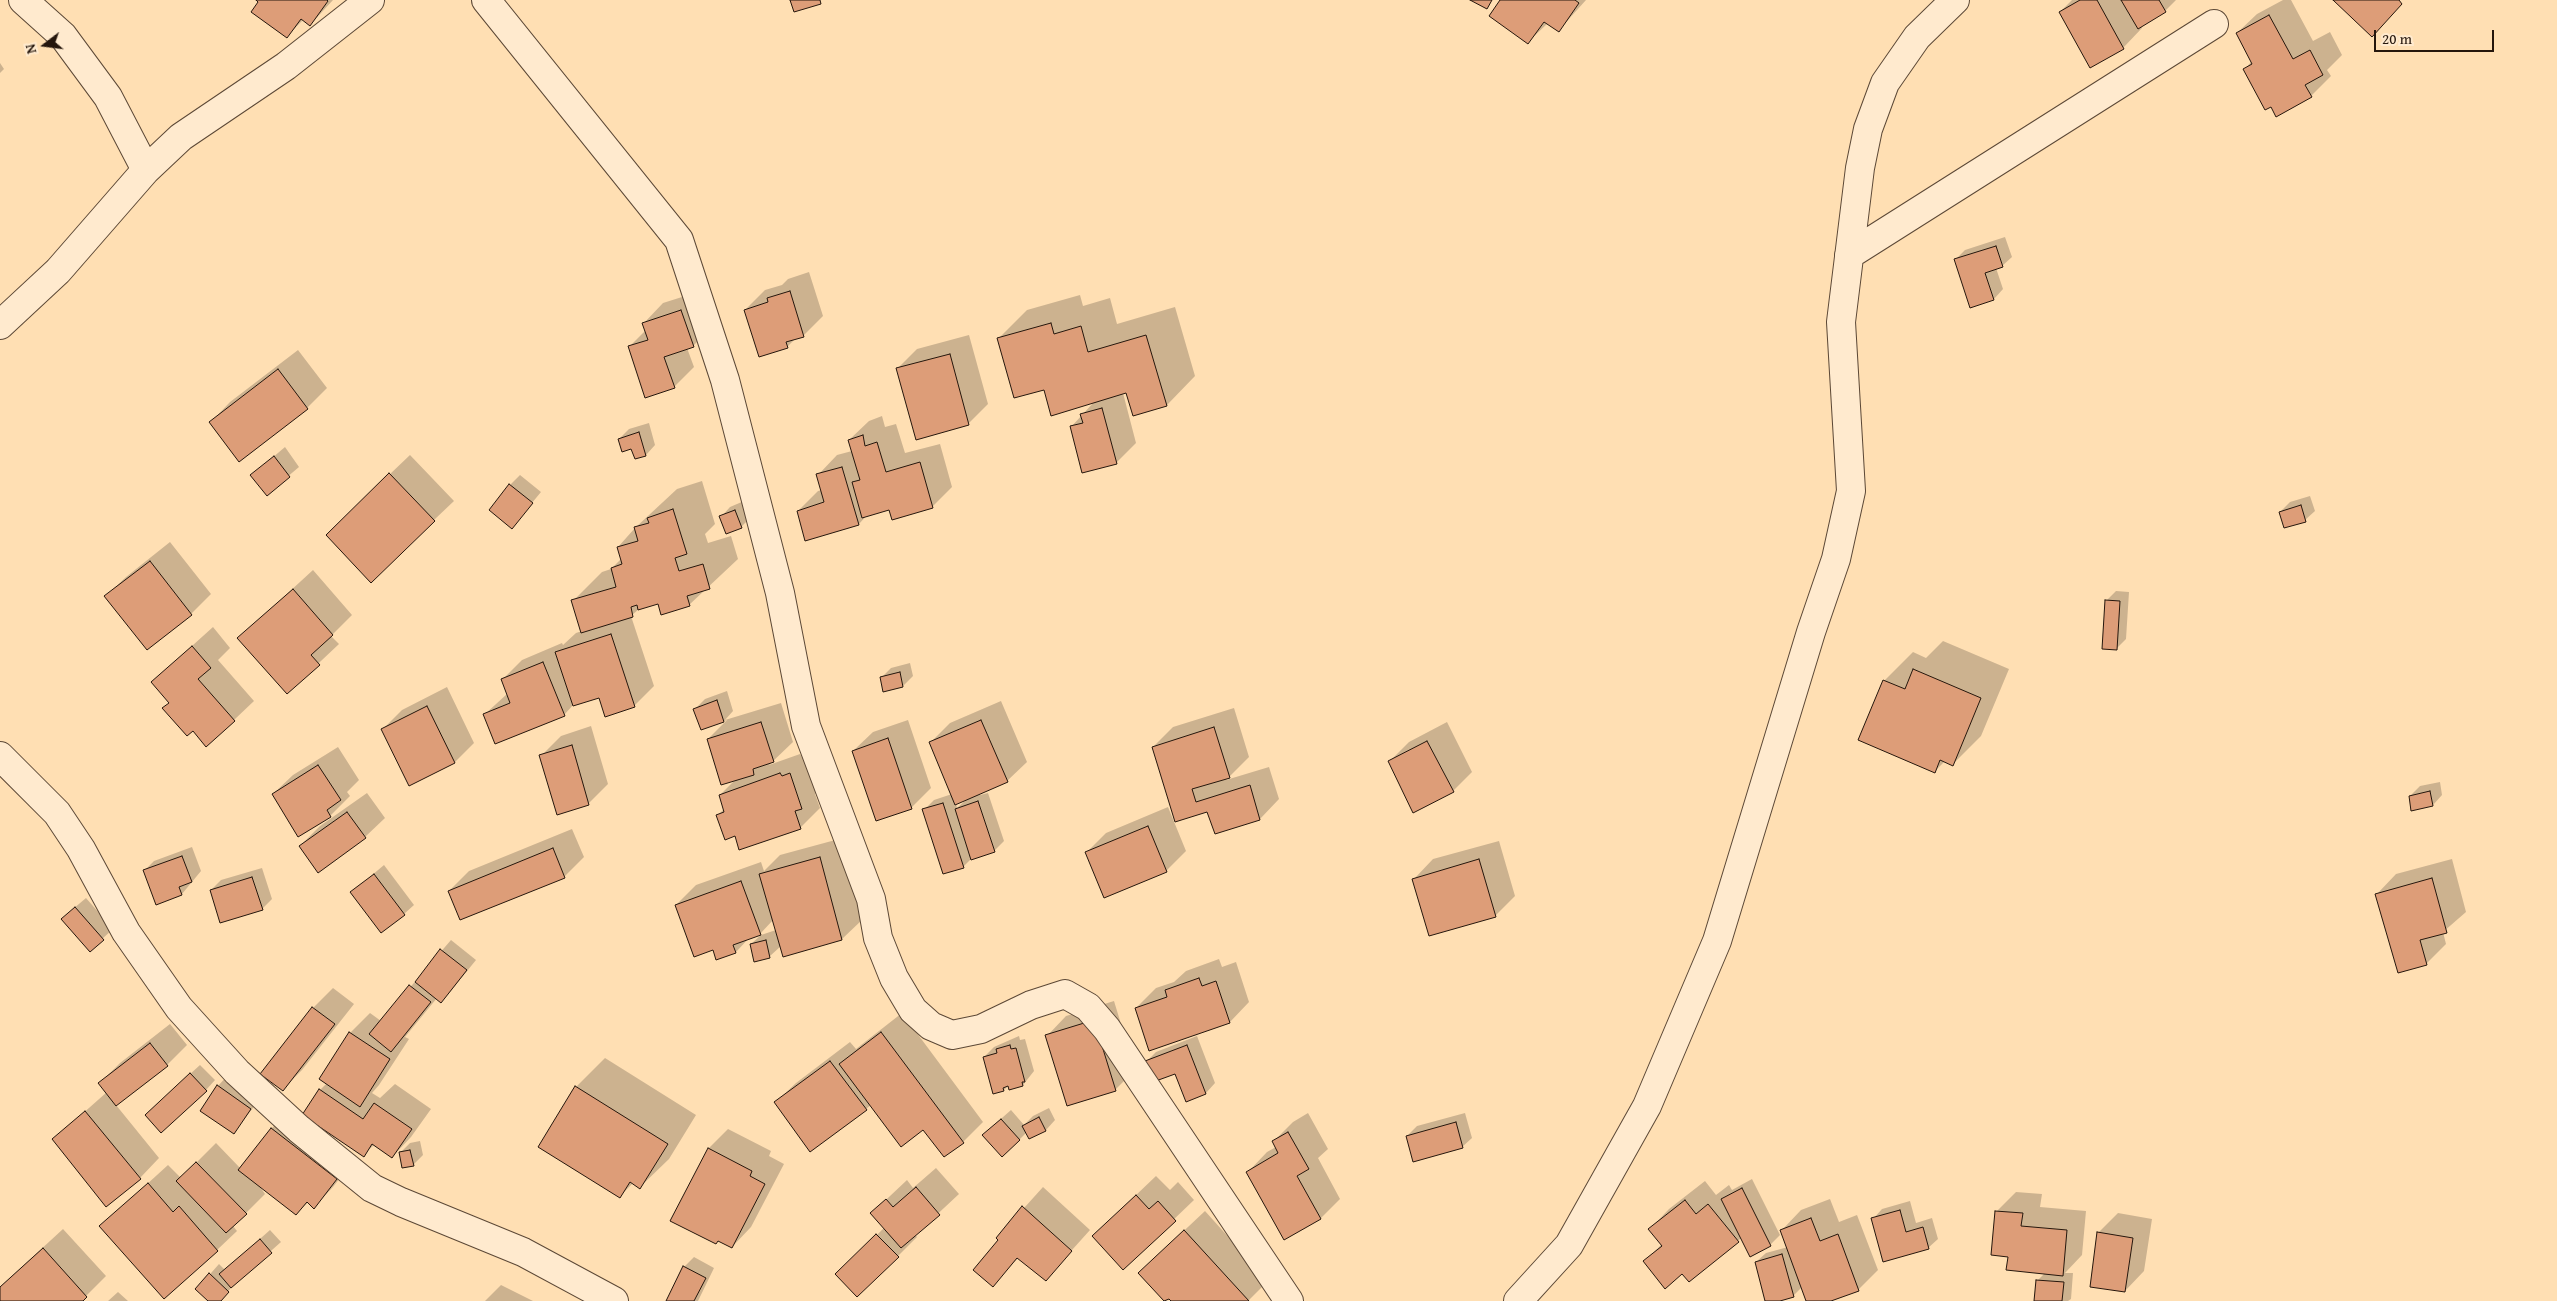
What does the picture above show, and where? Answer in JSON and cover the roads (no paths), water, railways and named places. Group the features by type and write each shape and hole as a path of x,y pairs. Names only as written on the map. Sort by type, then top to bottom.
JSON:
{"street":[{"path":"23,0 63,36 108,97 146,170"},
{"path":"0,325 58,271 146,170 181,137 286,66 370,0"},
{"path":"486,0 679,240 725,380 780,593 806,726 871,899 878,938 894,978 913,1010 931,1026 952,1035 981,1029 1031,1005 1065,994 1088,1006 1107,1029 1289,1301"},
{"path":"1518,1301 1569,1245 1646,1106 1720,932 1811,632 1836,559 1852,491 1841,322 1860,168 1868,129 1885,83 1917,37 1955,0"},
{"path":"1848,255 2214,24"},
{"path":"0,756 57,813 81,849 126,932 179,1008 238,1072 299,1129 372,1188 401,1202 523,1252 614,1301"}]}
